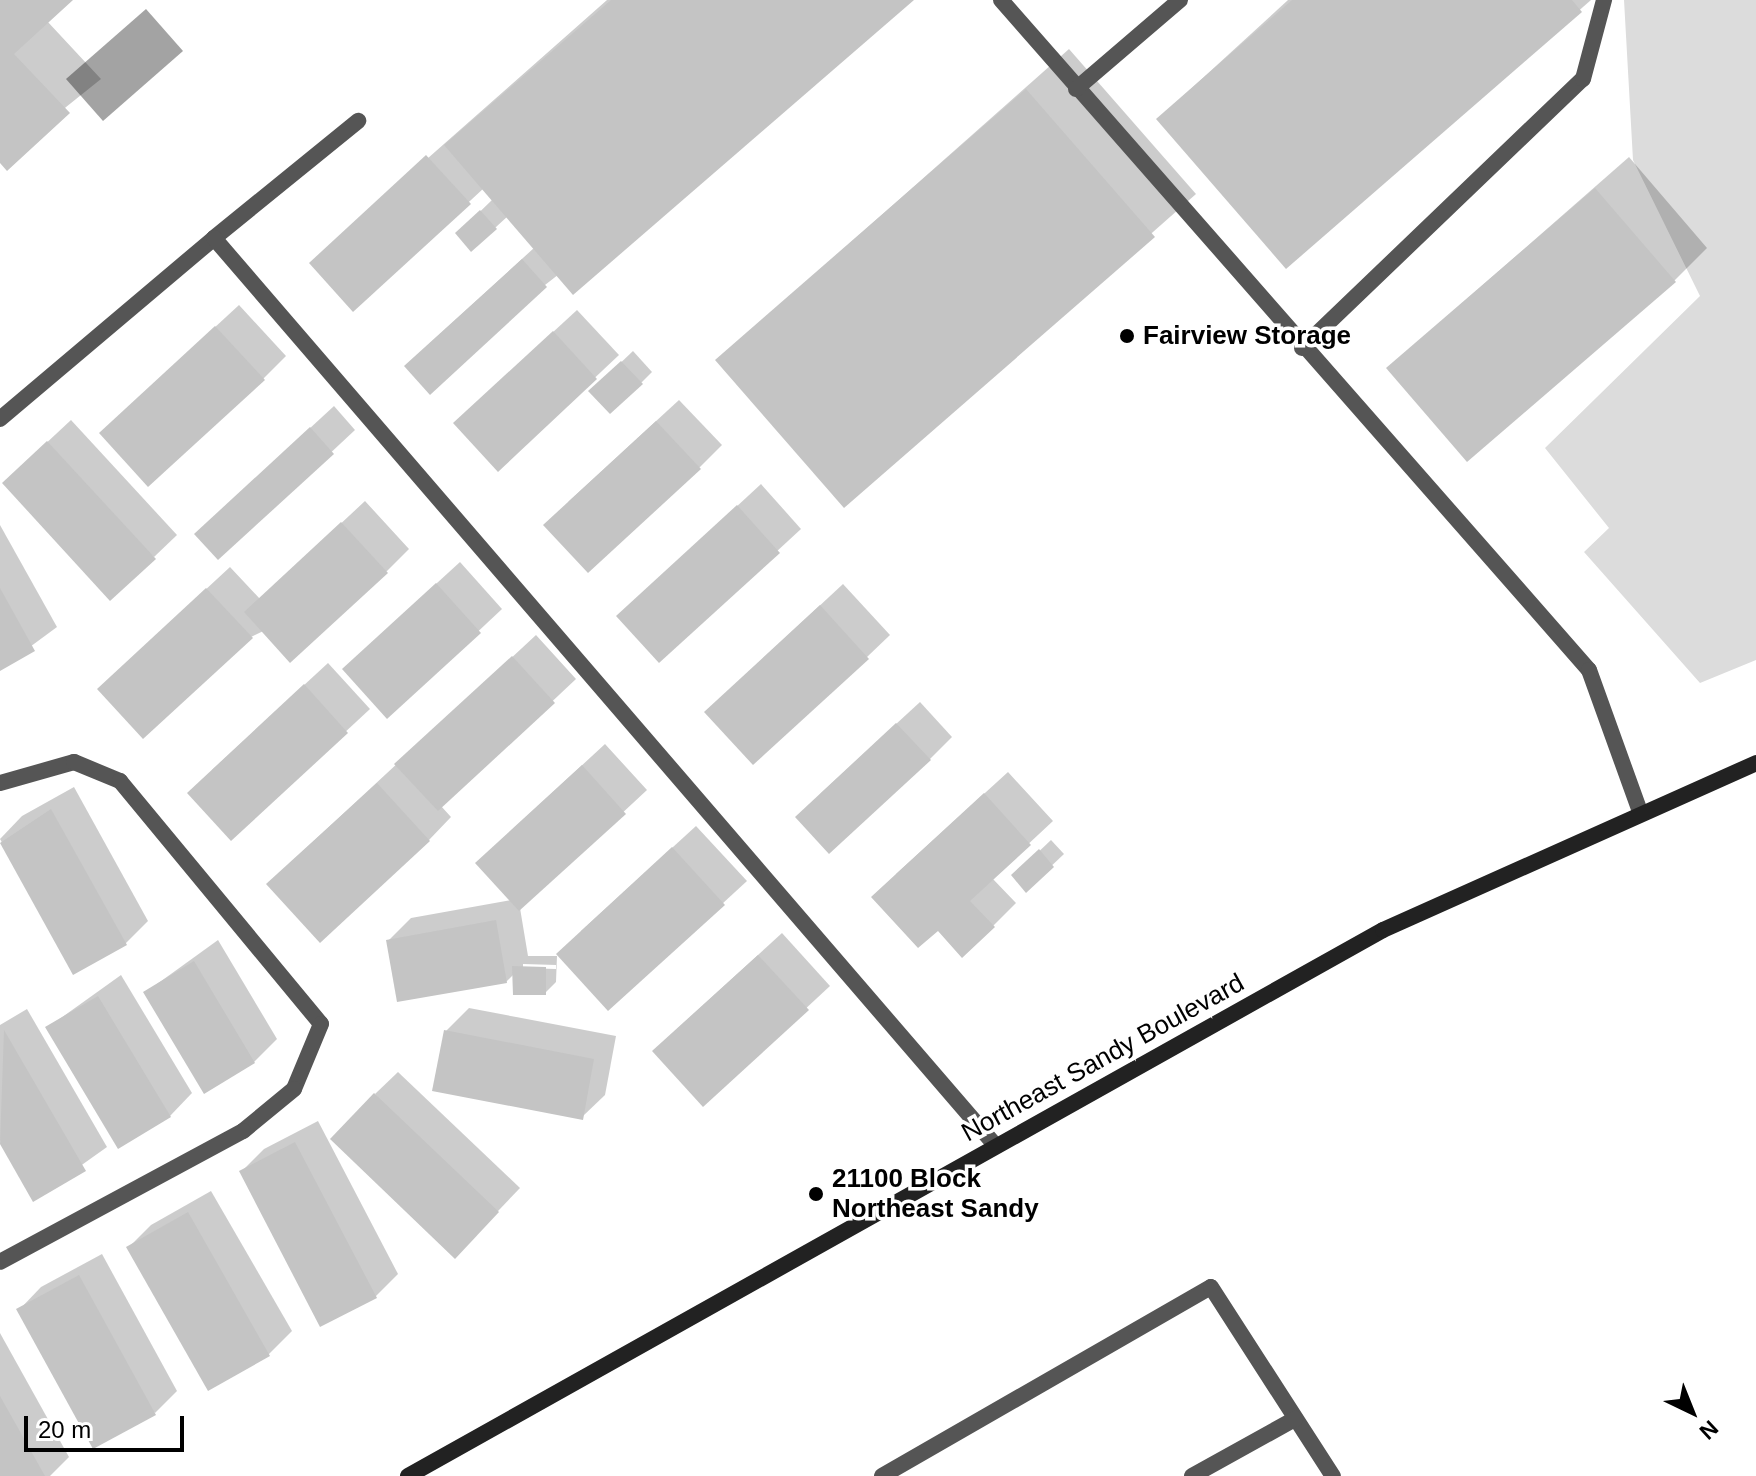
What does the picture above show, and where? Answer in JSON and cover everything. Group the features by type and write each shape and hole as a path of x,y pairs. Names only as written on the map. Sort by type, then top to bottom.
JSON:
{"main road":[{"name":"Northeast Sandy Boulevard","path":"408,1476 1383,930 1640,812 1756,763"}],"lane":[{"path":"1001,0 1302,348 1589,670 1640,812"},
{"path":"1076,89 1180,0"},
{"path":"1302,348 1583,79 1604,0"},
{"path":"0,419 358,121"},
{"path":"214,238 995,1145"},
{"path":"0,783 74,762 120,781 321,1024 294,1089 243,1131 0,1262"},
{"path":"882,1476 1211,1287 1333,1476"},
{"path":"1192,1476 1295,1419"}],"shaded area":[{"path":"1624,0 1756,0 1756,660 1700,683 1584,552 1609,528 1545,448 1700,296 1633,160"},
{"path":"146,9 183,51 103,121 66,79"}],"building":[{"path":"0,0 73,0 14,54 70,113 7,171 0,163"},
{"path":"611,0 914,0 573,295 444,145"},
{"path":"1292,0 1572,0 1582,12 1286,269 1156,119"},
{"path":"1026,89 1155,237 844,508 715,360"},
{"path":"426,155 471,204 353,312 309,263"},
{"path":"1595,188 1676,282 1467,462 1386,368"},
{"path":"480,210 497,229 471,252 455,233"},
{"path":"522,259 547,287 430,395 404,366"},
{"path":"215,326 265,380 148,487 99,433"},
{"path":"553,331 597,379 498,472 453,423"},
{"path":"621,361 643,384 610,414 588,391"},
{"path":"656,421 701,469 588,573 543,525"},
{"path":"310,427 334,454 218,560 194,534"},
{"path":"47,441 156,559 110,601 2,483"},
{"path":"737,505 780,553 659,663 616,616"},
{"path":"341,522 388,573 290,663 244,612"},
{"path":"436,583 481,633 387,719 342,669"},
{"path":"0,588 35,651 0,671"},
{"path":"206,588 253,638 143,739 97,689"},
{"path":"820,605 869,659 753,765 704,712"},
{"path":"512,656 555,703 438,811 394,764"},
{"path":"304,684 348,733 231,841 187,793"},
{"path":"896,723 931,760 829,854 795,817"},
{"path":"582,765 626,814 519,911 475,863"},
{"path":"377,783 430,841 320,943 266,884"},
{"path":"984,793 1031,845 970,901 995,927 962,958 938,931 918,948 871,897"},
{"path":"51,809 127,945 73,975 0,843"},
{"path":"672,847 725,905 608,1011 556,954"},
{"path":"1039,849 1054,867 1026,893 1011,875"},
{"path":"496,920 507,983 397,1002 386,940"},
{"path":"758,955 809,1010 703,1107 652,1051"},
{"path":"194,961 255,1063 204,1094 143,992"},
{"path":"512,966 546,967 546,995 513,995"},
{"path":"98,996 171,1117 118,1149 45,1027"},
{"path":"4,1030 86,1171 33,1202 0,1144"},
{"path":"444,1030 594,1059 583,1120 432,1091"},
{"path":"374,1093 499,1212 455,1259 330,1139"},
{"path":"295,1142 377,1298 320,1327 239,1171"},
{"path":"188,1212 270,1356 208,1391 126,1247"},
{"path":"79,1275 156,1415 93,1449 16,1309"},
{"path":"0,1396 45,1476 0,1476"}],"place":[{"name":"Fairview Storage","path":"1127,336"},
{"name":"21100 Block Northeast Sandy","path":"816,1194"}]}
